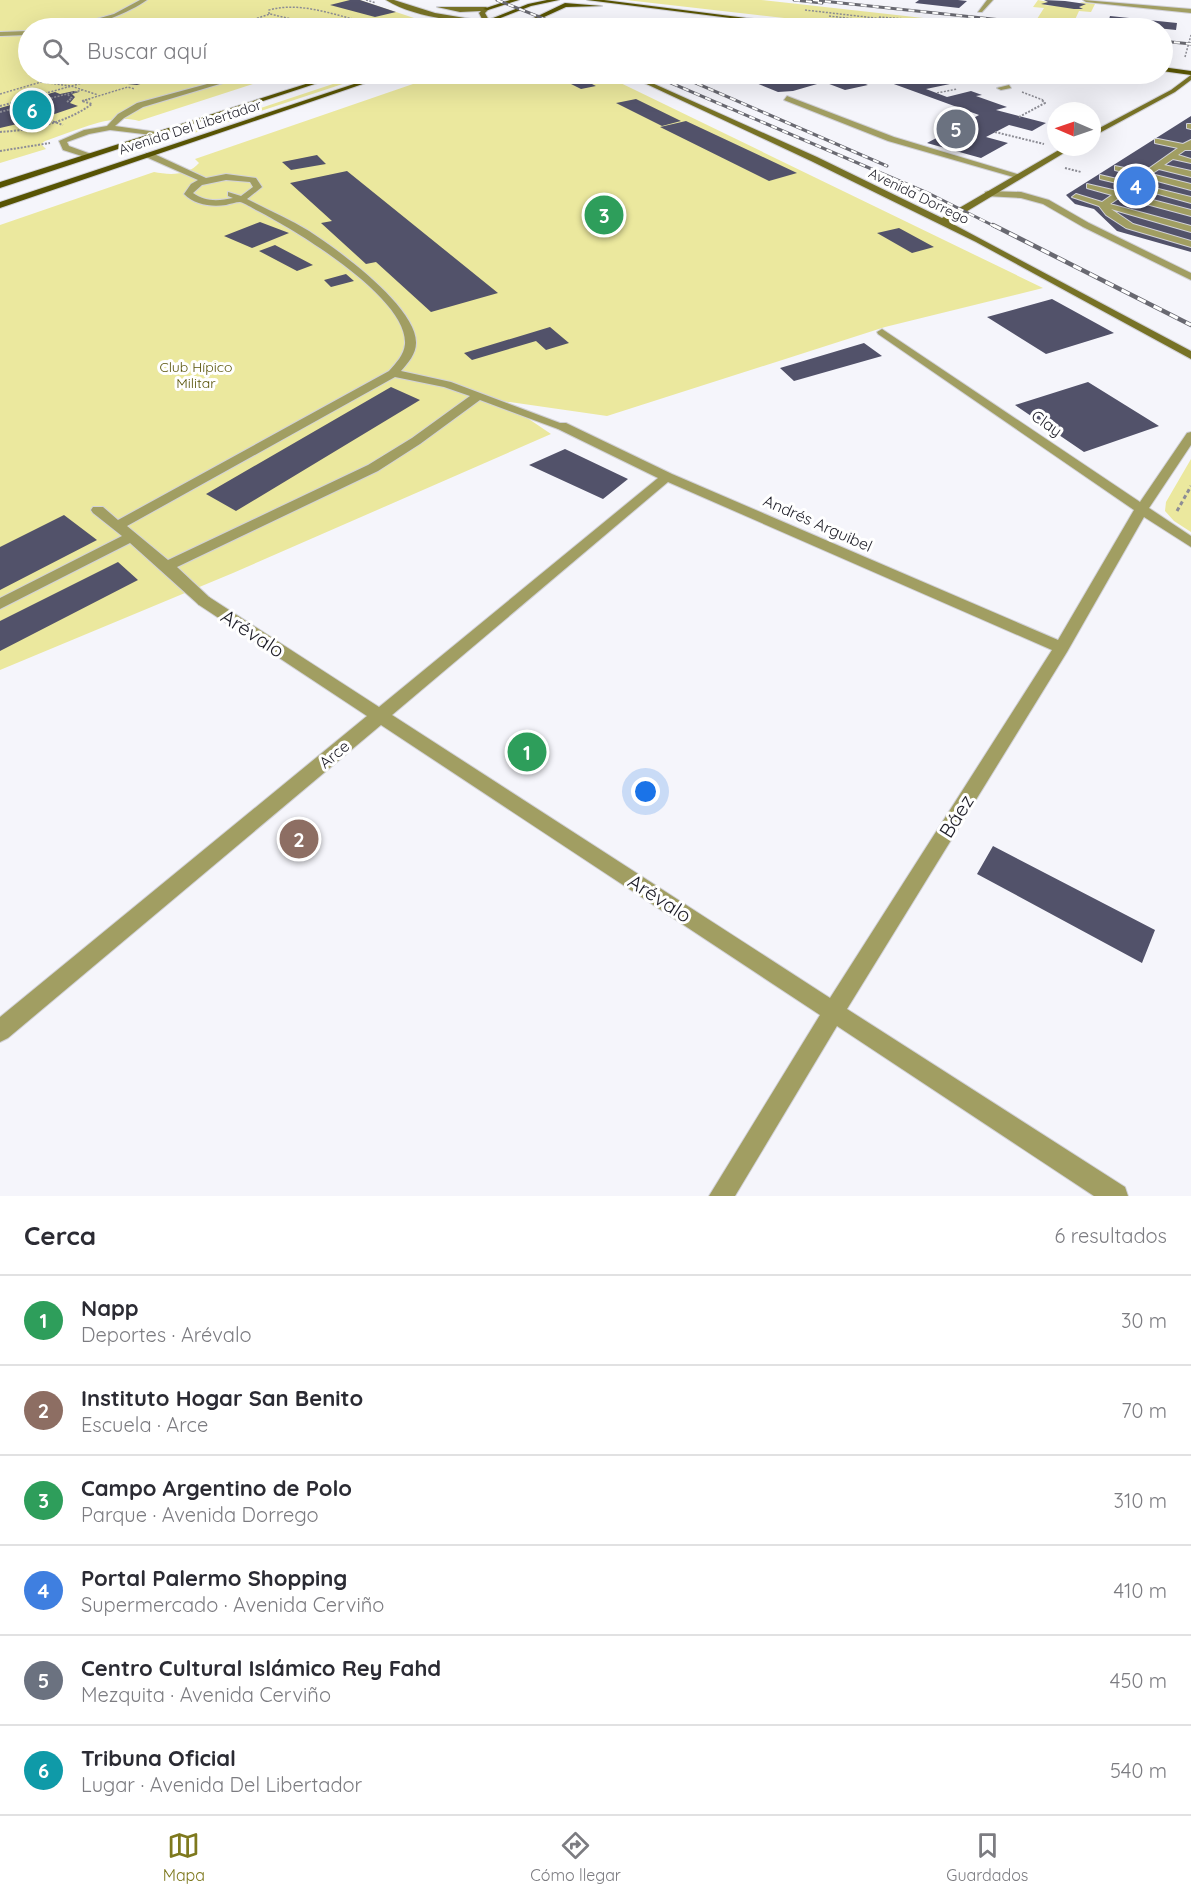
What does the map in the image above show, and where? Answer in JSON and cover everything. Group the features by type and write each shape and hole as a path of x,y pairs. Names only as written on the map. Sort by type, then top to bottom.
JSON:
{"main road":[{"path":"389,0 450,18"},
{"path":"406,0 416,2"},
{"path":"436,6 454,9 486,9 516,0"},
{"path":"505,18 536,0"},
{"path":"530,5 556,0"},
{"path":"590,0 735,18"},
{"path":"518,18 564,2 658,9"},
{"path":"534,18 564,2"},
{"path":"485,18 483,13 486,9"},
{"path":"1173,71 1191,73"},
{"path":"1101,130 1173,90 1191,77"},
{"name":"Avenida Del Libertador","path":"0,185 311,84"},
{"name":"Avenida Del Libertador","path":"0,205 359,84"},
{"name":"Avenida Dorrego","path":"649,84 979,240 1191,356"},
{"path":"157,134 185,143"},
{"path":"88,156 116,166"},
{"path":"942,222 966,206 1018,180 1056,156"},
{"path":"899,201 940,208 966,206"},
{"path":"966,206 966,221 979,240"}],"street":[{"path":"105,18 116,15 144,0"},
{"path":"980,11 990,0"},
{"path":"1086,0 1191,11"},
{"path":"0,34 18,33"},
{"path":"111,126 121,116 140,105 215,84"},
{"path":"788,98 891,139 1018,180"},
{"path":"88,156 66,148 63,141 111,126 157,134"},
{"path":"1158,141 1188,142"},
{"path":"1103,205 1188,142"},
{"path":"149,154 206,180 215,185 236,192 249,195 258,187 253,180 237,176 206,180 190,189 188,194 192,198 218,202 236,192 253,180"},
{"path":"1171,156 1191,161"},
{"path":"1156,166 1191,174"},
{"path":"1118,168 1191,187"},
{"path":"1103,177 1191,200"},
{"path":"208,193 209,187 215,185"},
{"path":"1090,186 1191,213"},
{"path":"1034,188 1053,195 1079,214 1191,272"},
{"path":"117,526 393,373 403,363 409,351 411,339 390,302 322,244 236,192 208,193 192,198"},
{"path":"988,194 1021,195 1046,202 1086,225 1191,277"},
{"path":"1076,197 1191,229"},
{"path":"1065,203 1091,210"},
{"path":"1103,205 1107,212 1120,223 1191,244"},
{"name":"Clay","path":"882,332 1191,543"},
{"name":"Andrés Arguibel","path":"393,373 447,384 562,426 667,477 1061,648"},
{"path":"167,566 373,468 416,441 478,395"},
{"name":"Báez","path":"721,1196 1061,648 1141,510 1191,436"},
{"name":"Arce","path":"0,1031 667,477"},
{"name":"Arévalo","path":"98,510 167,566 204,601 1116,1196"},
{"path":"0,604 132,537"}],"path":[{"path":"270,14 268,12 275,8 293,6 348,18"},
{"path":"258,18 270,14 287,18"},
{"path":"875,18 866,17 898,18"},
{"path":"1180,62 1186,56 1191,35"},
{"path":"0,94 34,84"},
{"path":"56,84 100,95"},
{"path":"0,104 5,105 78,84"},
{"path":"0,112 83,90"},
{"path":"67,94 72,98 67,102"},
{"path":"23,99 31,102"},
{"path":"0,133 19,132 83,112 92,104 82,101"},
{"path":"995,132 1047,143"},
{"path":"0,151 63,141"},
{"path":"1182,517 1177,511 1191,486"}],"green space":[{"path":"0,0 360,0 414,18 18,18 18,84 253,84 139,121 116,119 104,121 45,141 41,144 46,149 0,163"},
{"path":"626,0 761,0 923,18 785,18"},
{"path":"1038,0 1048,2 1044,5 1082,8 1079,7 1084,4 1080,2 1095,4 1091,12 1079,11 1076,18 1038,18 1044,8 1033,7"},
{"path":"333,84 343,84 191,134 188,132"},
{"name":"Club Hípico Militar","path":"413,84 623,84 1043,288 885,327 607,416 502,401 551,434 233,573 0,670 0,225 154,172 172,174 184,172 199,163 195,159"},
{"path":"1191,459 1191,532 1174,521 1165,511 1166,502"}],"building":[{"path":"360,0 396,12 375,17 330,5"},
{"path":"919,0 967,1 959,8 915,3"},
{"path":"1044,0 1086,4 1079,7 1083,9 1074,9 1041,4 1048,2"},
{"path":"1173,23 1177,23 1176,30 1173,30"},
{"path":"571,84 596,86 581,89"},
{"path":"758,84 817,84 793,91 778,92"},
{"path":"829,84 868,85 845,90"},
{"path":"894,84 950,84 926,89 947,97 971,91 982,95 976,96 1007,107 996,110 1046,123 1032,131 1009,125 986,137 1008,143 981,158 927,143 979,115"},
{"path":"55,92 60,94 79,92 72,94 75,97 70,103 78,106 43,118 0,128 0,108 25,101 30,103 33,102 28,100"},
{"path":"636,99 681,121 662,126 616,103"},
{"path":"1191,116 1191,252 1117,231 1094,209 1075,204 1066,195"},
{"path":"686,121 797,173 769,181 660,127"},
{"path":"317,155 326,164 291,170 282,162"},
{"path":"347,171 498,293 431,312 376,262 366,264 321,223 332,221 290,183"},
{"path":"260,222 289,233 252,248 224,236"},
{"path":"899,228 934,247 912,253 877,233"},
{"path":"275,245 313,265 297,271 259,251"},
{"path":"346,274 354,281 331,287 324,280"},
{"path":"1052,299 1114,333 1046,354 987,317"},
{"path":"550,327 569,343 546,350 536,341 472,360 464,353"},
{"path":"864,343 882,356 794,381 780,368"},
{"path":"1088,382 1159,426 1084,452 1015,405"},
{"path":"391,387 420,400 236,511 206,494"},
{"path":"565,449 628,479 603,499 529,465"},
{"path":"64,515 97,540 0,590 0,547"},
{"path":"118,562 138,580 0,651 0,621"},
{"path":"993,846 1155,930 1142,963 977,874"}],"railway":[{"path":"497,0 542,18"},
{"path":"794,0 822,3"},
{"path":"813,0 982,18"},
{"path":"1173,42 1191,44"},
{"path":"673,84 930,194 996,227"},
{"path":"698,84 887,166"},
{"path":"993,225 1191,325"}],"place":[{"name":"Tribuna Oficial","path":"32,110"},
{"name":"Centro Cultural Islámico Rey Fahd","path":"956,129"},
{"name":"Portal Palermo Shopping","path":"1136,186"},
{"name":"Campo Argentino de Polo","path":"604,215"},
{"name":"Napp","path":"527,752"},
{"name":"Instituto Hogar San Benito","path":"299,839"}]}
